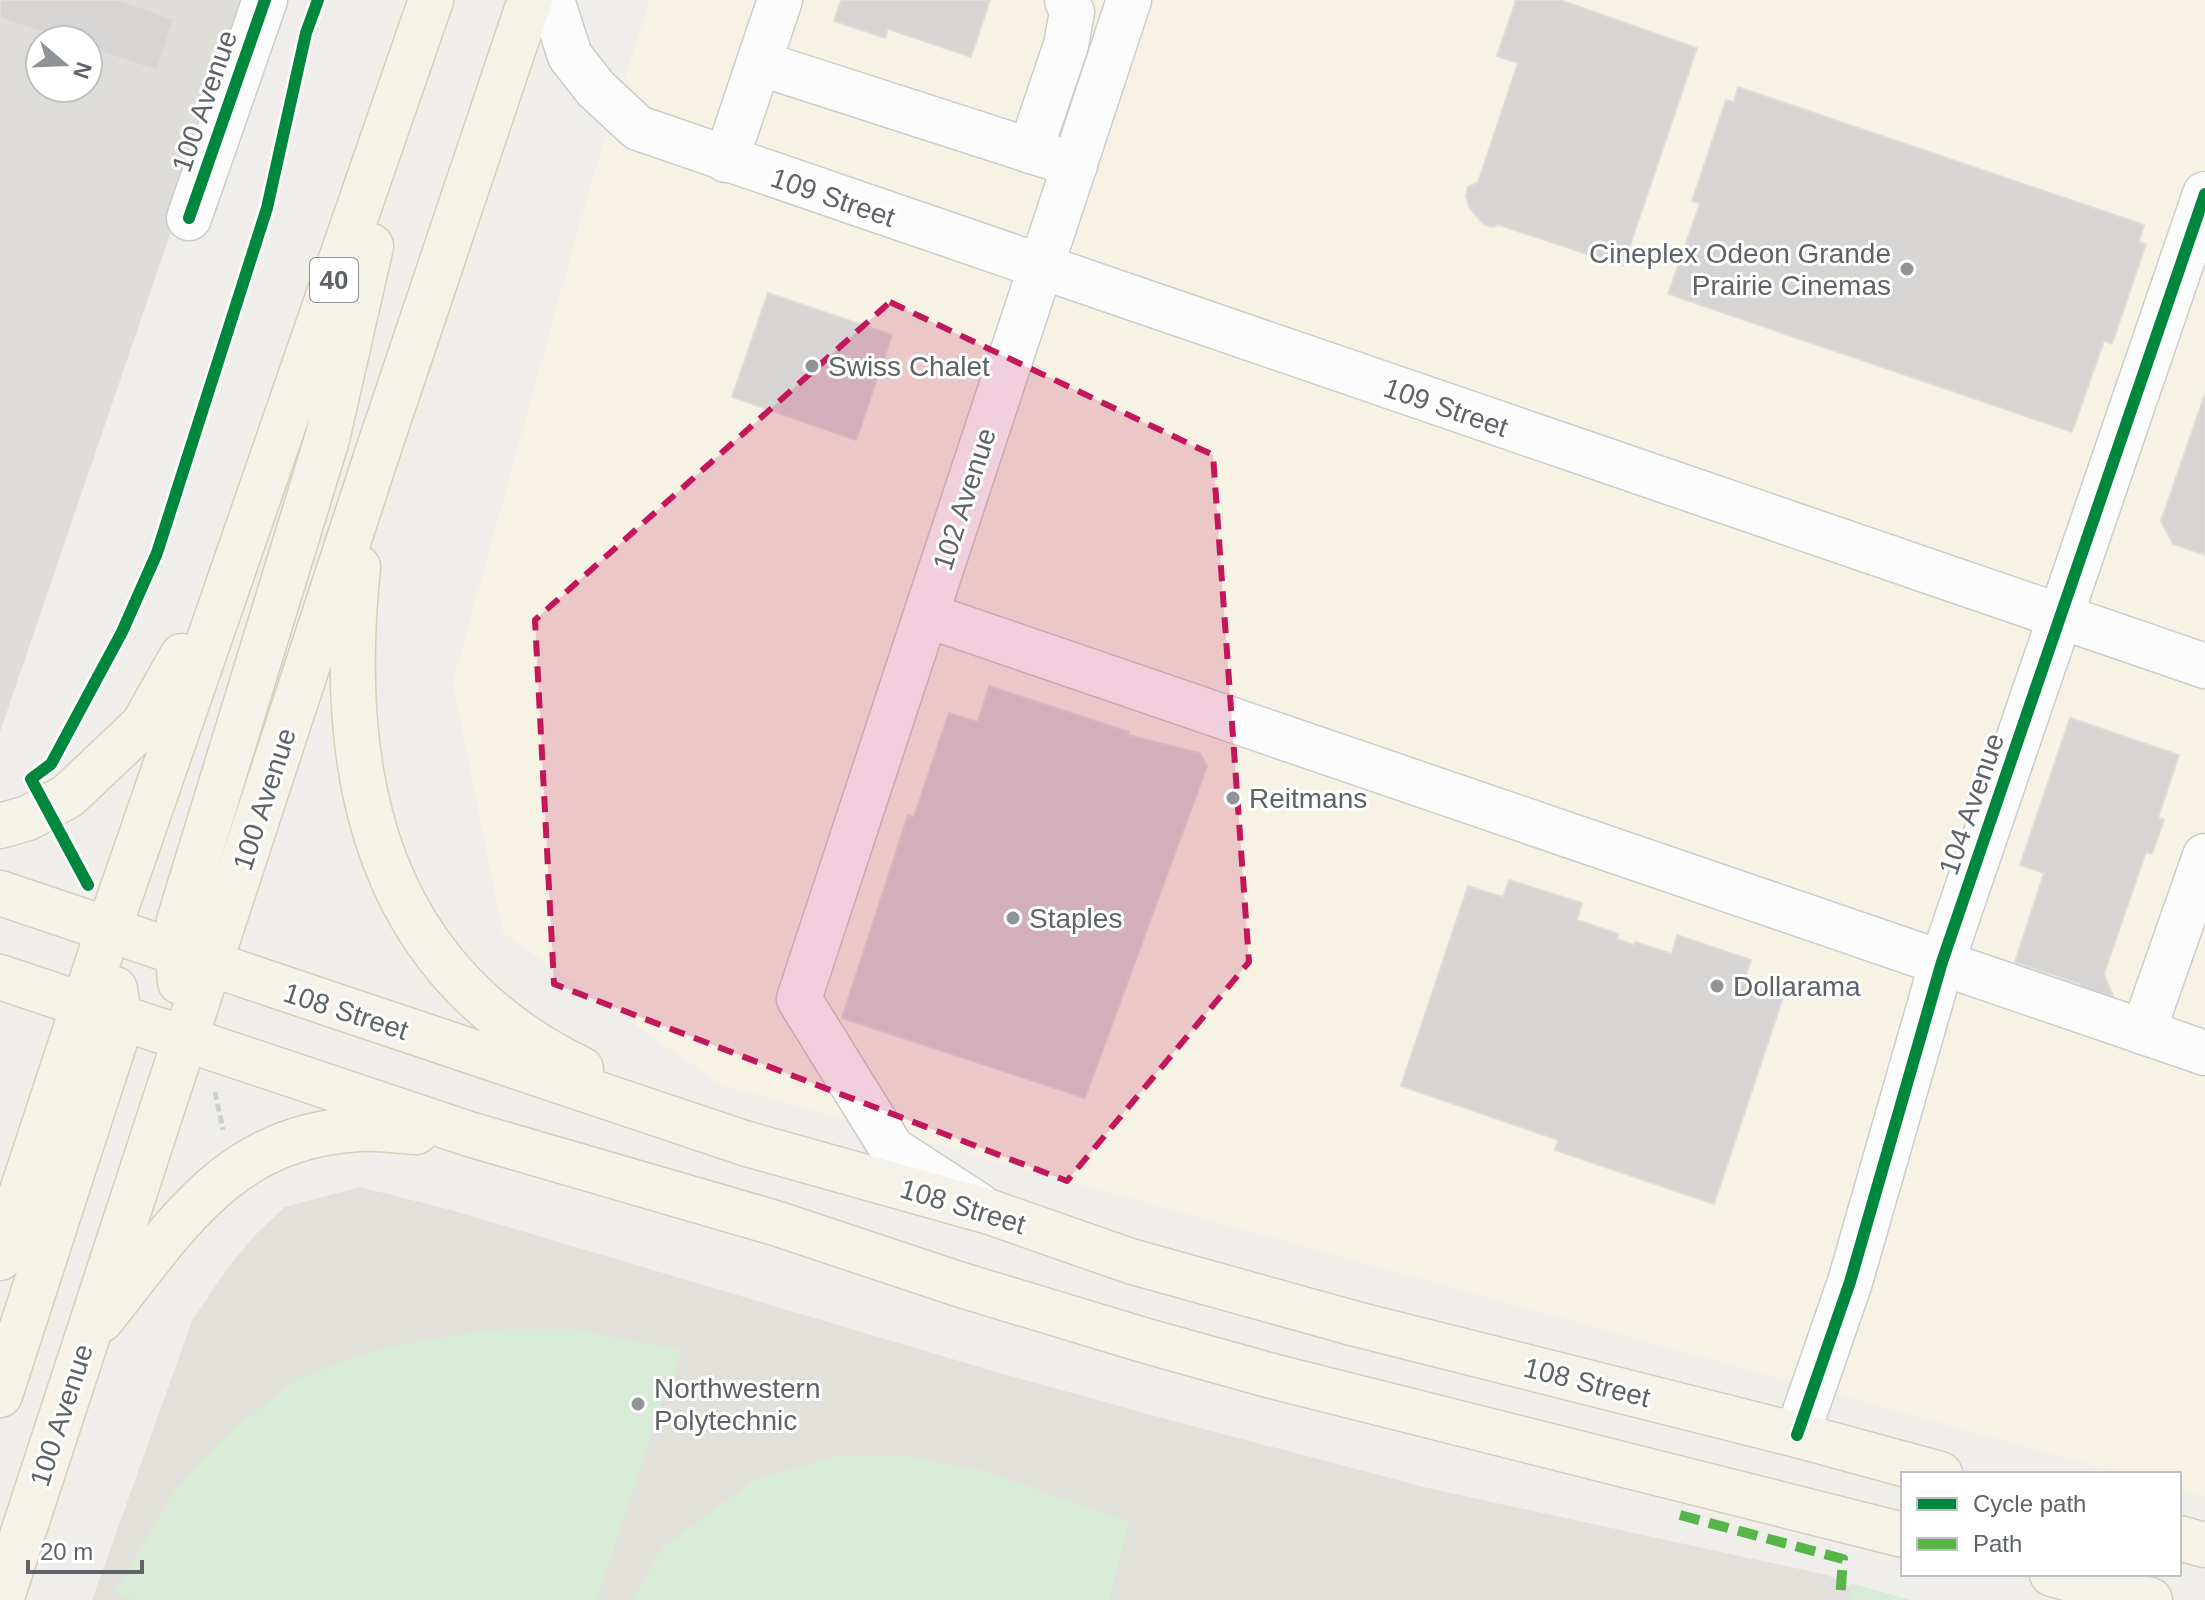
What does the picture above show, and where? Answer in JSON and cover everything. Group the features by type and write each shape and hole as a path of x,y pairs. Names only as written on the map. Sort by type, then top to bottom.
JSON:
{"main road":[{"name":"40","path":"236,559 434,0"},
{"path":"193,960 179,921 327,439 390,162 434,0"},
{"name":"100 Avenue","path":"1,1600 185,1040 193,960 378,451 530,0"},
{"path":"378,451 362,535 354,603 351,688 357,755 369,817 392,882 422,936 464,988 519,1033 566,1062 744,1143"},
{"path":"0,826 28,818 68,796 143,725 236,559"},
{"path":"0,1258 102,1012 108,931 236,559"},
{"name":"108 Street","path":"0,893 744,1143 990,1212 1130,1261 1356,1324 1933,1472"},
{"path":"0,977 469,1134 775,1223 958,1284 1258,1372 1901,1534"},
{"path":"0,1395 112,1050 102,1012"},
{"path":"85,1341 195,1203 223,1178 265,1153 309,1138 361,1129 469,1134"},
{"path":"2181,1539 2205,1545"},
{"path":"2060,1576 2150,1600"}],"street":[{"name":"100 Avenue","path":"189,218 265,0"},
{"name":"109 Street","path":"552,0 570,56 596,89 638,128 2205,666"},
{"path":"707,154 759,63 780,0"},
{"path":"1030,151 1066,45 1072,12 1067,0"},
{"name":"102 Avenue","path":"990,1212 892,1149 799,999 1129,0"},
{"path":"759,63 1075,165"},
{"name":"104 Avenue","path":"1797,1435 1850,1282 1942,962 2205,194"},
{"path":"926,615 2205,1053"},
{"path":"2143,1032 2205,856"}],"path":[{"path":"214,1090 225,1141"}],"highlighted area":[{"path":"890,302 1213,455 1249,962 1067,1181 554,984 535,620"}],"shaded area":[{"path":"0,0 250,0 0,732"},
{"path":"650,0 2205,0 2205,1497 2181,1490 2181,1472 2117,1472 722,1085 503,933 453,682 590,187"},
{"name":"Northwestern Polytechnic","path":"360,1187 451,1210 993,1371 1166,1419 1432,1489 1827,1575 1879,1600 92,1600 192,1321 226,1270 255,1235 285,1207"}],"green space":[{"path":"504,1329 572,1329 681,1350 596,1600 135,1600 114,1593 174,1492 231,1431 297,1379 368,1352 435,1338"},
{"path":"838,1456 906,1456 987,1472 1129,1522 1109,1600 633,1600 661,1549 754,1480"},
{"path":"1850,1583 1911,1600 1849,1600"}],"building":[{"path":"0,0 120,0 174,19 157,71 104,53 104,24 24,26 0,18"},
{"path":"841,0 990,0 971,57 888,29 885,38 834,21"},
{"path":"1516,0 1560,0 1697,48 1623,266 1499,225 1491,227 1483,224 1469,207 1466,196 1468,187 1478,182 1518,63 1497,56"},
{"name":"Cineplex Odeon Grande Prairie Cinemas","path":"1738,87 2144,225 2139,242 2146,244 2112,344 2104,341 2072,432 1668,294 1700,203 1692,201 1726,100 1734,102"},
{"name":"Swiss Chalet","path":"768,293 892,335 856,440 732,397"},
{"path":"2205,394 2205,555 2173,544 2161,521"},
{"name":"Staples","path":"989,686 1129,732 1128,735 1200,753 1207,766 1085,1098 842,1018 908,815 914,817 949,713 978,722"},
{"path":"2070,718 2179,755 2158,818 2164,820 2152,854 2146,852 2104,974 2114,998 2090,1008 2080,984 2015,962 2044,873 2020,865"},
{"path":"1509,880 1582,903 1577,920 1619,934 1617,939 1634,945 1635,942 1672,954 1677,935 1751,960 1745,979 1785,992 1714,1204 1555,1150 1558,1140 1401,1086 1468,886 1503,897"}],"marked path":[{"path":"1680,1515 1843,1559 1840,1600"}],"cycle path":[{"path":"189,218 265,0"},
{"path":"88,885 31,779 51,764 122,632 157,553 267,208 306,33 318,0"},
{"path":"1797,1435 1850,1282 1942,962 2205,194"}],"place":[{"name":"Cineplex Odeon Grande Prairie Cinemas","path":"1907,269"},
{"name":"Swiss Chalet","path":"812,366"},
{"name":"Reitmans","path":"1233,798"},
{"name":"Staples","path":"1013,918"},
{"name":"Dollarama","path":"1717,986"},
{"name":"Northwestern Polytechnic","path":"638,1404"}]}
